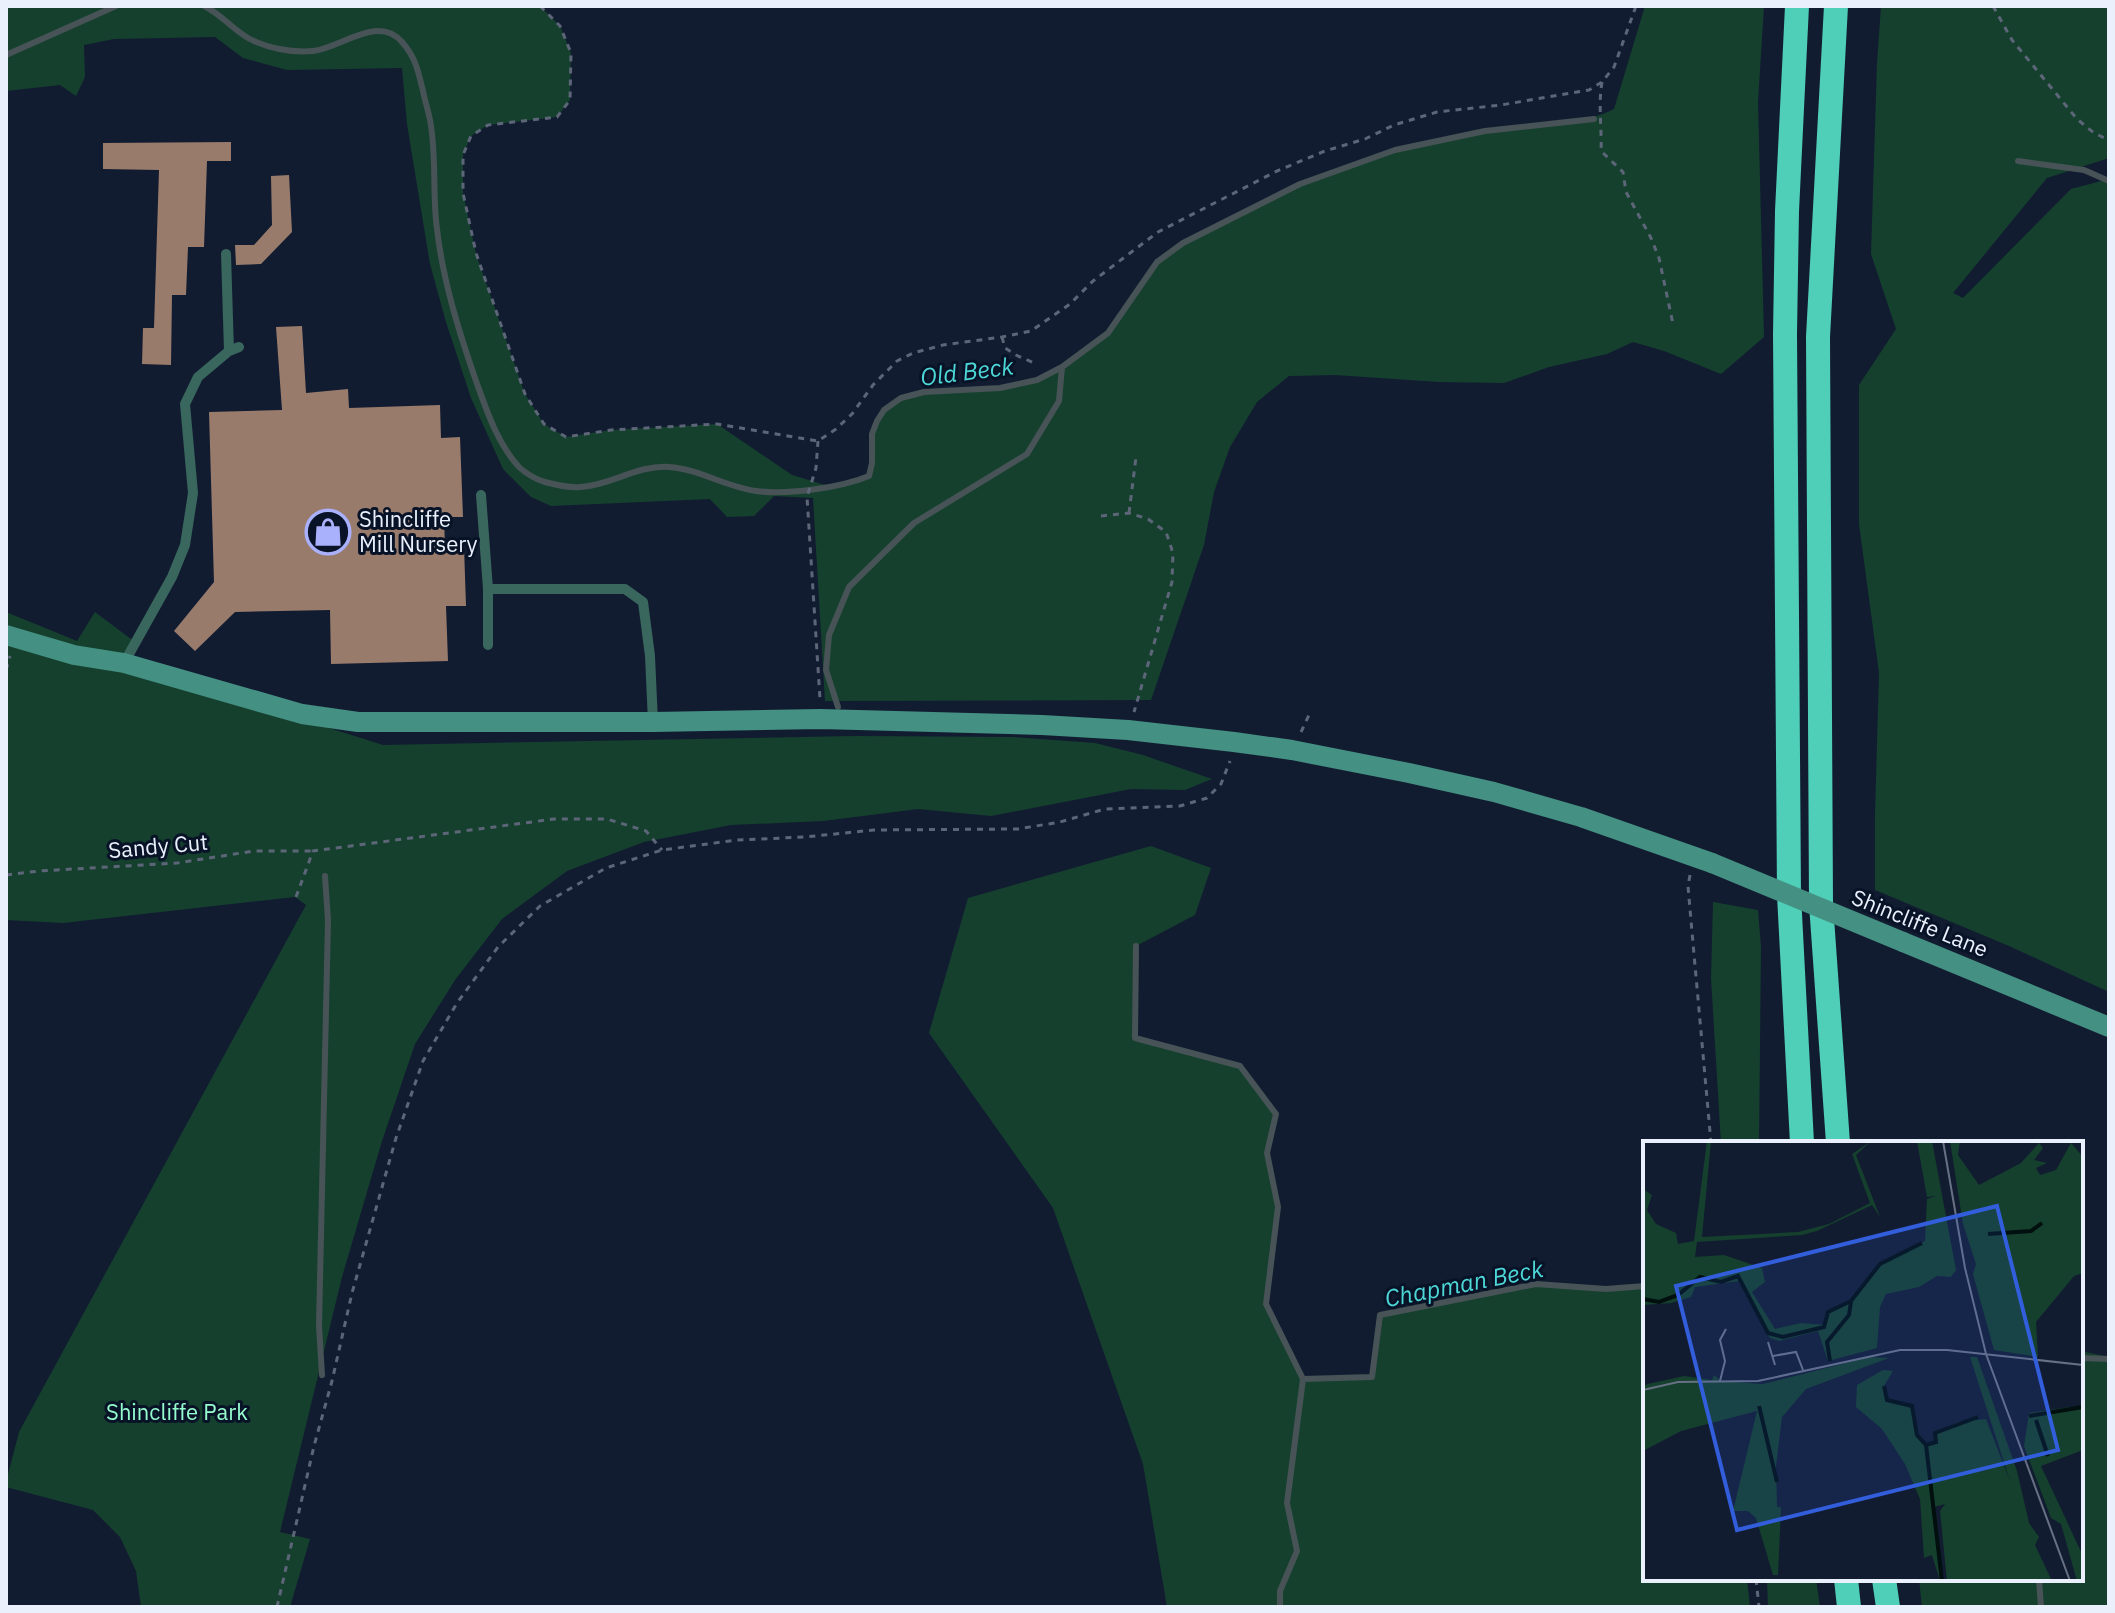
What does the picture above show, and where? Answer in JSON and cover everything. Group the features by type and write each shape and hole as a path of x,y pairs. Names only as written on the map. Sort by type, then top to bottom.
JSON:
{"highway":[{"path":"1797,6 1787,211 1785,334 1789,895 1802,1141"},
{"path":"1836,6 1818,337 1821,904 1838,1141"},
{"path":"1846,1581 1849,1607"},
{"path":"1884,1581 1888,1607"}],"main road":[{"name":"Shincliffe Lane","path":"6,635 74,655 124,663 302,714 358,722 820,719 1042,725 1128,730 1292,750 1494,792 1581,817 1712,863 2109,1027"}],"lane":[{"path":"124,663 172,577 185,545 193,493 185,404 198,377 234,349 226,254"},
{"path":"481,495 488,589 488,645"},
{"path":"488,589 625,589 643,602 650,656 653,722"}],"path":[{"path":"540,6 560,26 571,53 570,100 557,117 488,125 471,136 463,155 463,193 481,267 525,394 544,424 566,437 611,430 717,424 818,441 852,414 873,385 897,361 943,345 1031,331 1070,304 1093,281 1158,232 1277,171 1365,139 1394,125 1437,112 1589,90 1602,82 1614,67 1636,6"},
{"path":"1993,6 2012,40 2077,119 2109,140"},
{"path":"1602,82 1599,99 1601,151 1623,172 1626,192 1651,238 1659,258 1673,324"},
{"path":"1002,337 1005,348 1034,363"},
{"path":"818,441 816,468 807,497 820,719"},
{"path":"1129,513 1136,457"},
{"path":"1101,516 1129,513 1148,519 1166,532 1173,553 1172,582 1128,730"},
{"path":"277,1607 352,1293 396,1138 423,1061 457,1003 498,947 540,906 606,868 662,850 737,840 874,830 1018,829 1060,822 1105,809 1180,806 1207,798 1221,784 1234,742"},
{"name":"Sandy Cut","path":"6,875 177,863 254,851 313,851 554,819 607,819 646,831 662,850"},
{"path":"296,897 313,851"},
{"path":"1692,856 1688,886 1711,1141"},
{"path":"1756,1581 1759,1607"}],"green space":[{"path":"6,6 540,6 560,26 571,53 570,100 557,117 488,125 471,136 463,155 463,193 476,254 525,394 544,424 566,437 611,430 717,424 792,475 832,487 869,476 874,429 888,407 906,397 928,392 1026,383 1045,376 1103,337 1151,269 1196,236 1294,188 1369,160 1460,136 1566,123 1614,109 1645,6 1764,6 1758,102 1764,337 1721,374 1633,342 1607,354 1549,367 1504,383 1335,375 1289,376 1257,402 1230,447 1214,492 1204,545 1151,700 825,701 813,498 774,496 754,516 727,517 710,499 551,506 531,497 503,469 471,398 430,264 407,124 402,68 287,70 243,58 215,37 114,39 84,45 85,77 76,96 60,85 6,91"},
{"path":"1881,6 2109,6 2109,158 2047,178 1953,293 1963,298 2071,189 2109,179 2109,992 1875,890 1879,673 1859,524 1859,385 1896,329 1871,254"},
{"name":"Shincliffe Park","path":"6,612 77,641 95,612 135,642 124,663 383,745 856,736 1014,737 1095,743 1143,755 1212,779 1185,790 1131,789 991,816 918,809 823,821 731,825 644,842 567,871 502,919 455,980 415,1044 382,1141 342,1277 280,1532 310,1539 290,1607 141,1607 136,1571 120,1537 93,1510 6,1487 6,1482 19,1432 306,905 295,897 63,923 6,920"},
{"path":"1151,846 1211,868 1195,915 1136,946 1135,1038 1240,1066 1276,1114 1267,1153 1278,1207 1266,1304 1303,1379 1372,1376 1380,1315 1536,1284 1606,1289 1643,1286 1643,1581 1747,1581 1750,1607 1167,1607 1143,1464 1053,1208 929,1033 968,898"},
{"path":"1713,902 1758,910 1761,946 1759,1141 1721,1141 1711,978"},
{"path":"2083,1351 2109,1357 2109,1607 1922,1607 1919,1581 2083,1581"},
{"path":"1767,1581 1816,1581 1820,1607 1768,1607"}],"building":[{"path":"231,142 231,161 207,161 204,247 188,247 186,295 172,295 171,365 142,364 143,328 154,328 159,170 103,169 103,143"},
{"path":"289,175 292,232 261,264 236,265 235,245 254,245 272,225 271,176"},
{"name":"Shincliffe Mill Nursery","path":"302,326 306,393 348,389 349,408 440,405 441,438 460,437 463,517 444,517 445,547 464,547 466,606 446,606 448,661 331,664 330,610 235,612 195,651 174,631 214,582 209,412 282,410 276,327"}],"waterway":[{"name":"Old Beck","path":"6,55 116,6"},
{"name":"Old Beck","path":"204,6 248,38 279,49 313,51 359,35 382,31 392,34 407,48 418,71 430,120 436,215 447,287 484,404 499,437 519,467 542,481 572,487 603,483 657,467 680,468 745,489 769,492 829,487 869,476 872,434 877,421 884,410 901,398 924,392 1000,388 1037,380 1062,367 1108,333 1157,262 1183,243 1300,184 1395,150 1485,131 1594,119"},
{"name":"Old Beck","path":"2018,161 2084,170 2109,181"},
{"path":"838,707 826,670 829,635 849,587 914,523 1027,454 1059,401 1062,367"},
{"path":"322,1375 319,1326 328,920 325,876"},
{"name":"Chapman Beck","path":"1136,946 1135,1038 1240,1066 1276,1114 1267,1153 1278,1207 1266,1304 1303,1379 1372,1377 1380,1315 1536,1284 1606,1289 1643,1286"},
{"name":"Chapman Beck","path":"2083,1358 2109,1359"},
{"path":"1280,1607 1280,1591 1297,1551 1287,1503 1303,1379"},
{"path":"2039,1581 2041,1607"}],"place":[{"name":"Shincliffe Mill Nursery","path":"328,532"}]}
